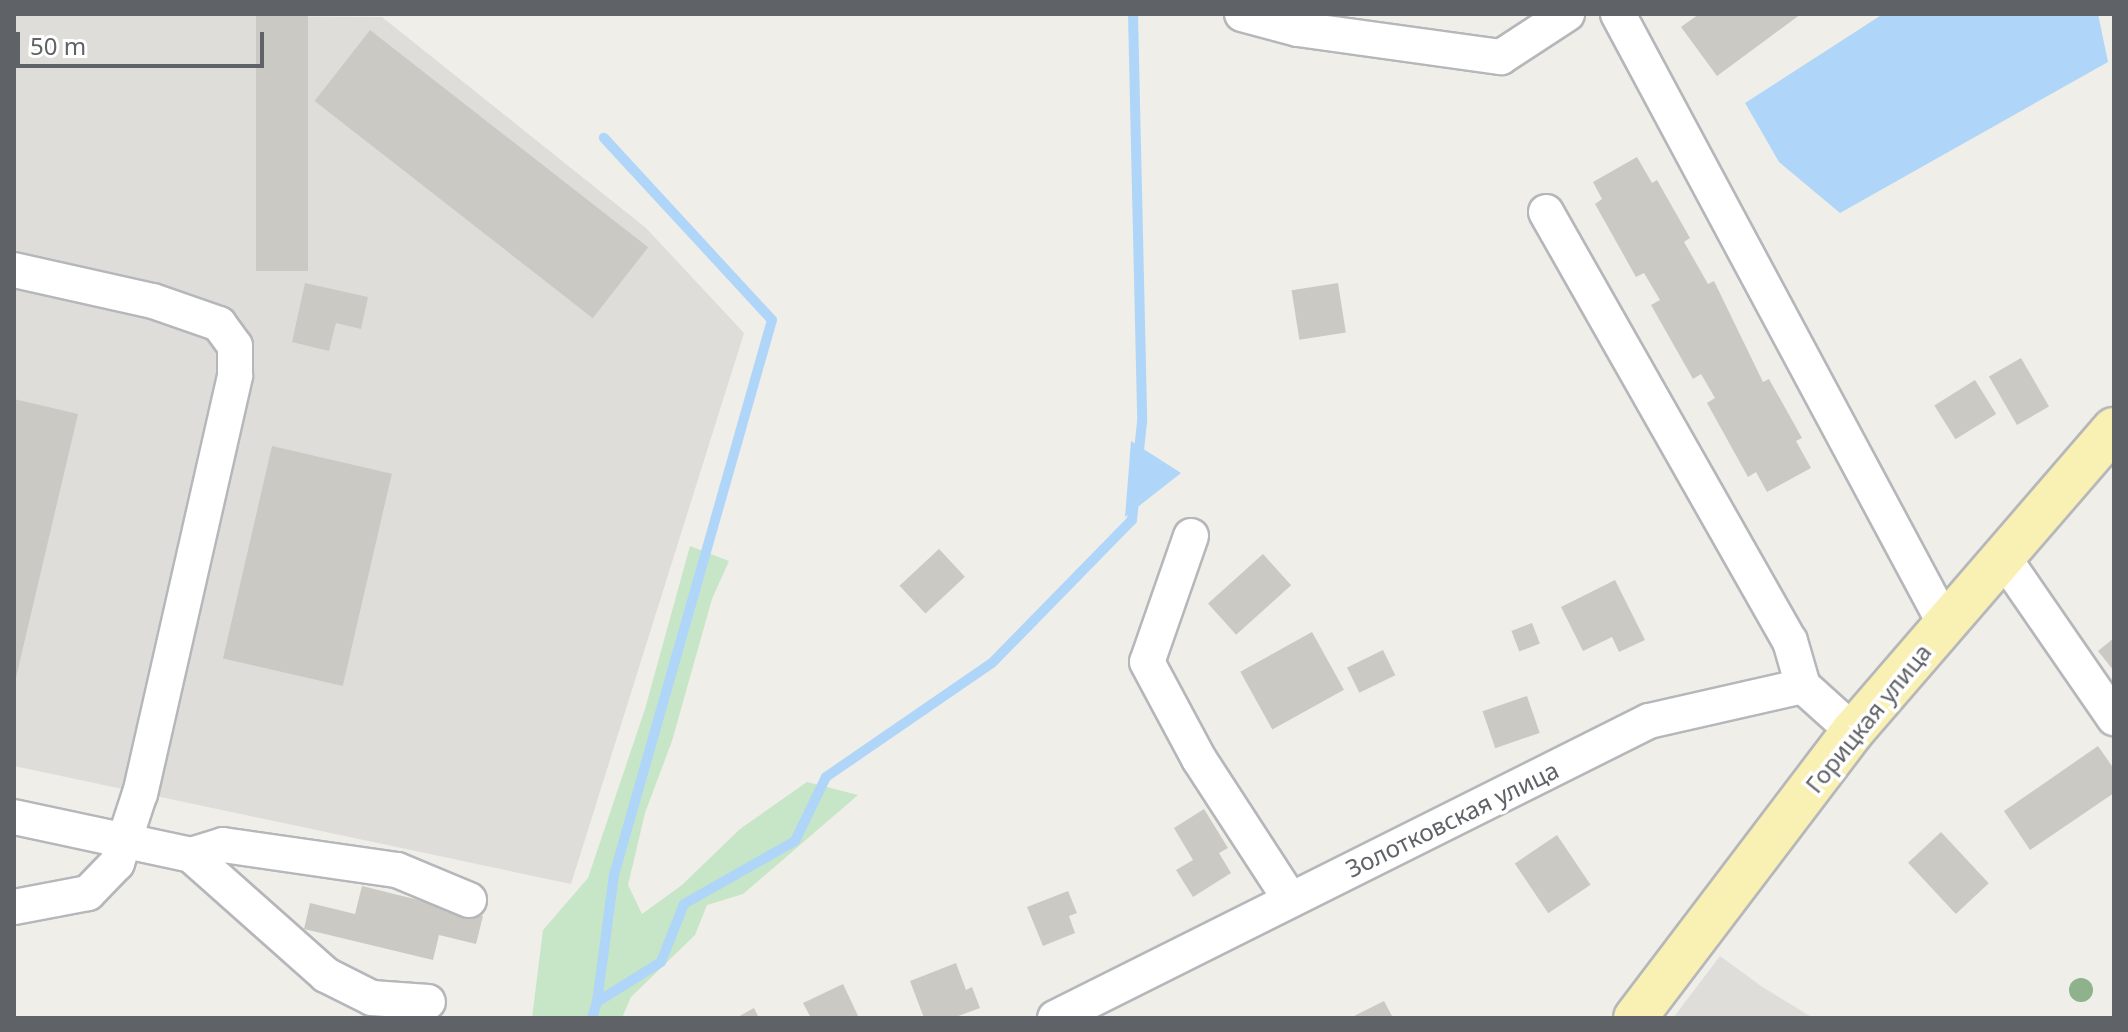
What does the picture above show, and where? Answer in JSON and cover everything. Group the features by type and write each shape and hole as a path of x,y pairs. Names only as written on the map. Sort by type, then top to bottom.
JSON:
{"main road":[{"name":"Горицкая улица","path":"1635,1018 1853,731 2114,429"}],"street":[{"path":"1242,14 1298,29 1501,57 1567,14"},
{"path":"1618,14 1945,624"},
{"path":"1546,212 1790,641 1803,686 1853,731"},
{"path":"14,270 153,301 219,324 235,346 232,392 140,793 117,863 88,893 14,907"},
{"path":"1191,536 1147,662 1199,759 1290,899"},
{"path":"2003,557 2114,718"},
{"name":"Золотковская улица","path":"1055,1018 1649,721 1803,686"},
{"path":"14,817 191,855 326,975 372,998 428,1002"},
{"path":"191,855 223,845 397,870 469,900"}],"shaded area":[{"path":"14,14 382,17 646,228 744,333 571,884 14,766"},
{"path":"1720,956 1761,986 1813,1018 1673,1018"}],"green space":[{"path":"690,546 729,561 712,599 672,741 645,813 628,885 642,914 682,885 740,829 807,782 858,795 743,894 707,905 695,935 631,997 622,1018 532,1018 543,930 588,878 645,709"}],"water":[{"path":"1883,14 2098,14 2108,62 1840,213 1779,162 1745,103"},
{"path":"1131,441 1181,473 1125,517"}],"building":[{"path":"256,14 308,14 308,271 256,271"},
{"path":"1699,14 1801,14 1717,76 1681,27"},
{"path":"370,30 648,247 593,318 315,101"},
{"path":"1637,157 1652,183 1657,180 1690,238 1684,242 1708,284 1714,281 1763,382 1769,379 1802,438 1796,441 1811,468 1767,492 1756,472 1748,477 1707,403 1715,398 1701,374 1693,379 1651,305 1660,300 1644,273 1636,277 1595,204 1602,199 1593,182"},
{"path":"305,283 368,297 361,329 336,323 329,351 292,342"},
{"path":"1338,283 1346,332 1299,340 1292,290"},
{"path":"2021,358 2049,406 2017,425 1989,376"},
{"path":"1975,380 1996,414 1955,439 1934,405"},
{"path":"14,399 78,414 15,682 14,682"},
{"path":"272,446 392,474 343,686 223,658"},
{"path":"939,549 965,577 925,614 900,586"},
{"path":"1263,554 1291,585 1236,635 1208,604"},
{"path":"1615,580 1645,640 1619,652 1612,637 1583,651 1561,607"},
{"path":"1532,623 1540,644 1519,651 1511,631"},
{"path":"1312,632 1344,690 1272,729 1240,672"},
{"path":"2114,638 2114,671 2098,651"},
{"path":"1383,650 1395,675 1359,693 1347,668"},
{"path":"1527,696 1540,733 1495,748 1483,711"},
{"path":"2098,746 2114,769 2114,793 2030,850 2004,811"},
{"path":"1204,809 1228,848 1219,853 1231,873 1193,897 1176,870 1193,860 1174,828"},
{"path":"1941,832 1989,883 1956,914 1908,863"},
{"path":"1557,835 1591,885 1548,913 1515,864"},
{"path":"362,886 483,916 476,944 439,935 433,960 304,929 310,903 355,914"},
{"path":"1068,891 1077,913 1069,916 1075,933 1043,946 1027,907"},
{"path":"956,963 966,990 972,987 980,1008 953,1018 924,1018 910,981"},
{"path":"843,984 859,1018 811,1018 803,1003"},
{"path":"1384,1001 1393,1018 1350,1018"},
{"path":"754,1008 759,1018 736,1018"}],"waterway":[{"path":"1133,14 1142,422 1138,460"},
{"path":"597,1002 614,875 772,320 604,138"},
{"path":"592,1018 597,1002 661,962 684,904 795,841 826,777 992,663 1132,520 1134,500"}]}
